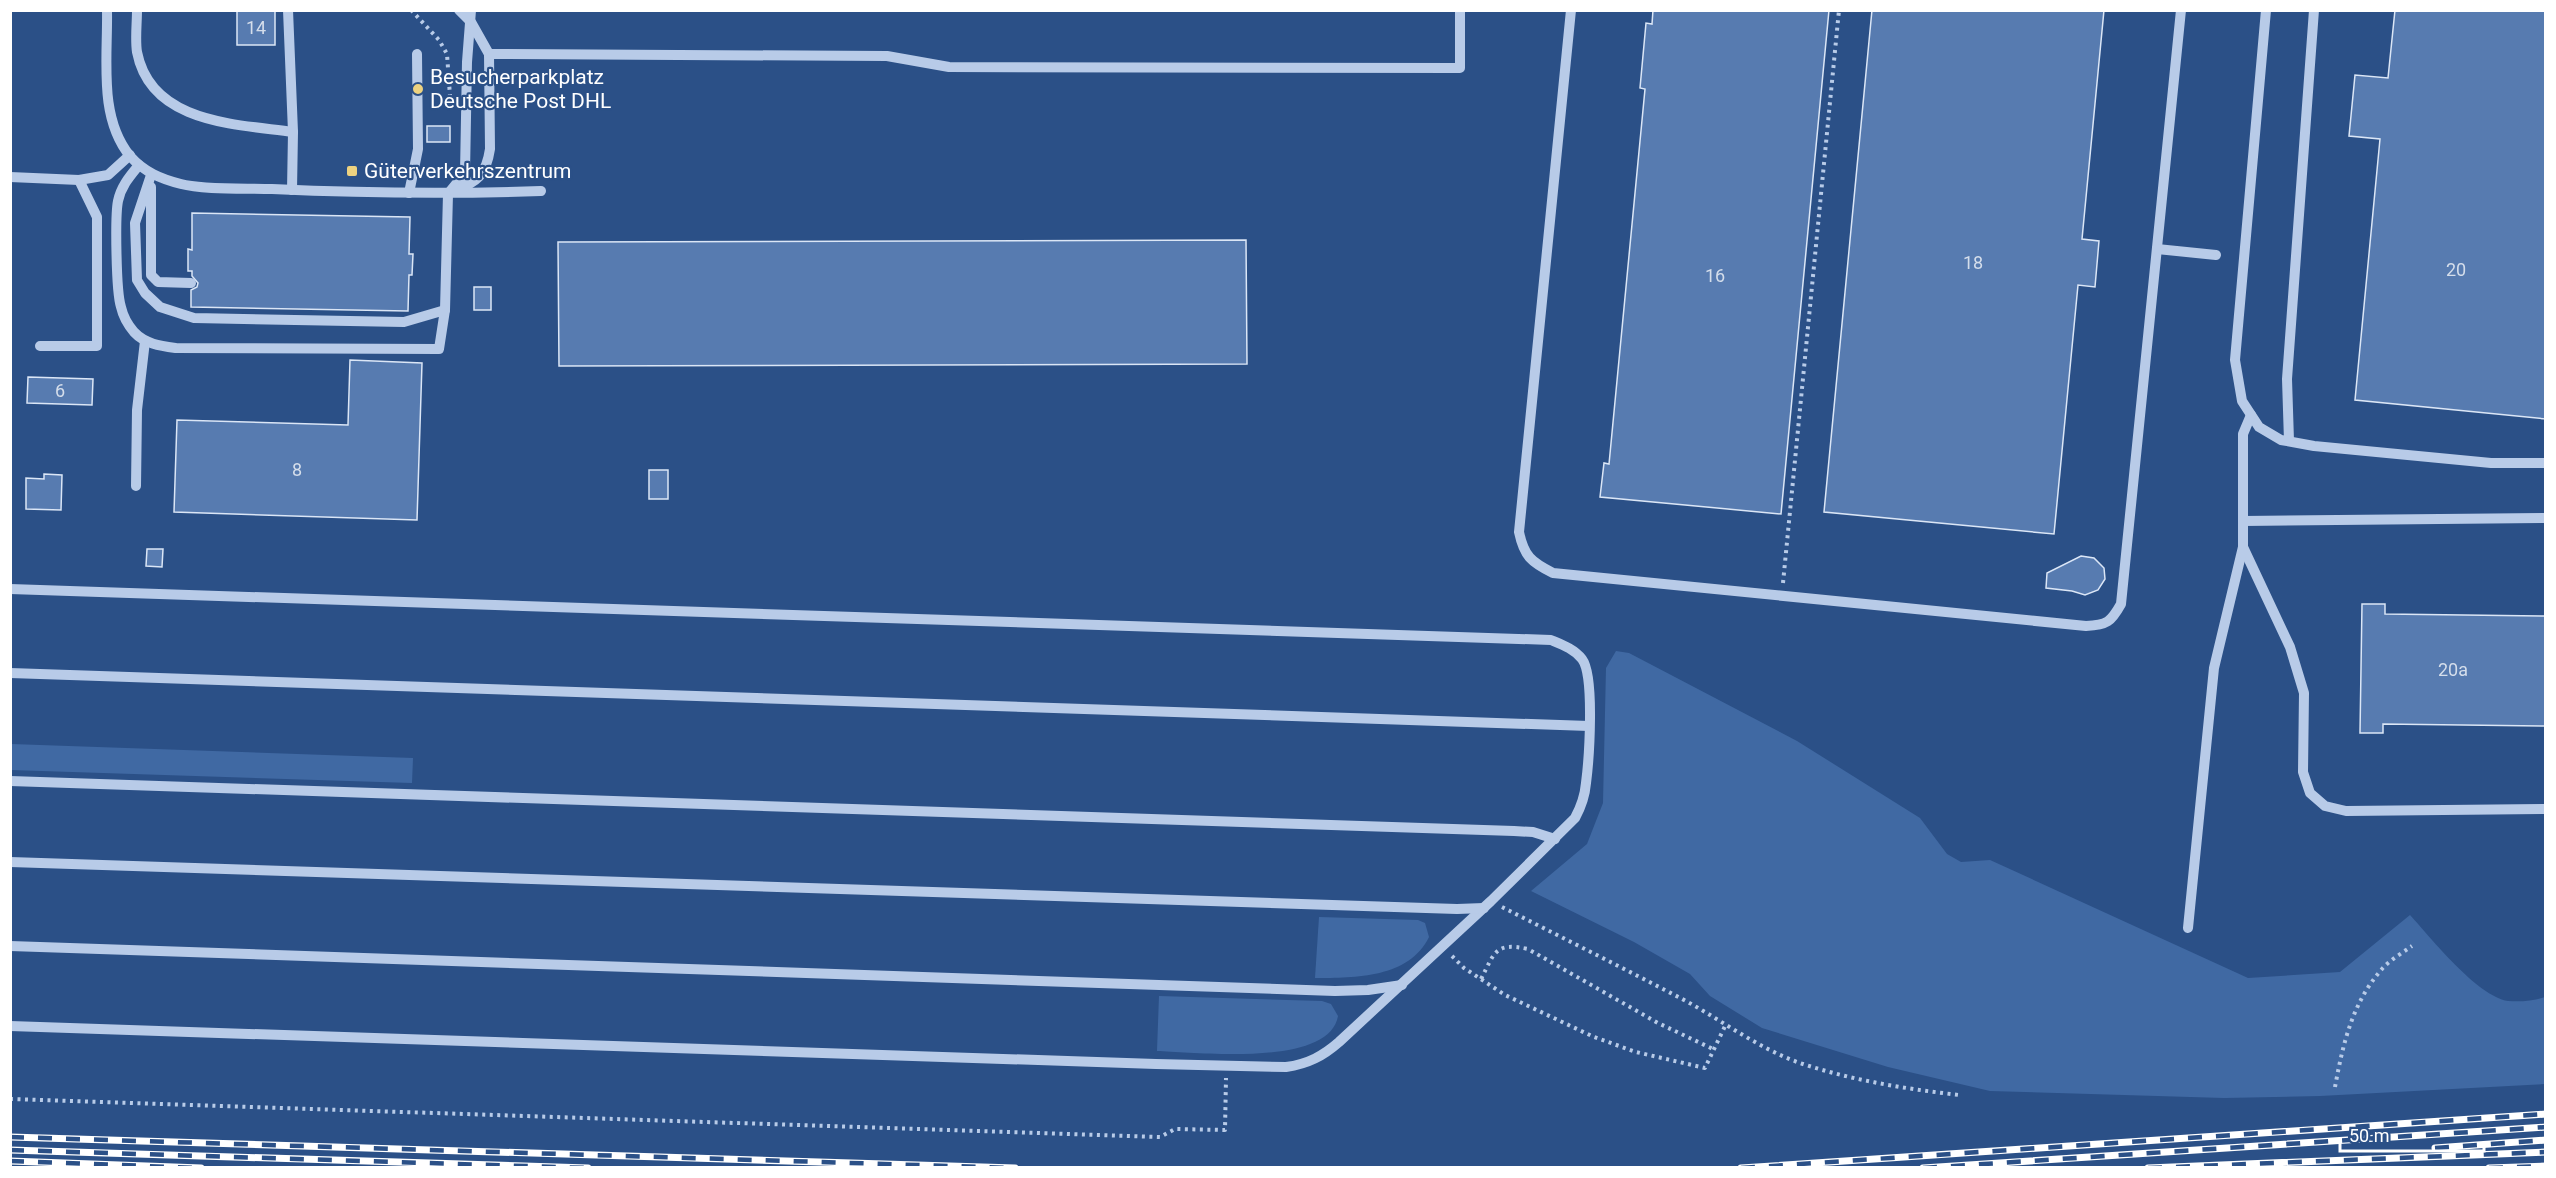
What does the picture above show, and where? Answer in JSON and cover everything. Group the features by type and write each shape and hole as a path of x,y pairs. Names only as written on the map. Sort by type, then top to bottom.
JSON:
{"street":[{"path":"107,10 108,106 117,136 130,156 152,175 183,185 292,190 448,194 541,191"},
{"path":"137,10 137,52 150,83 172,104 204,120 293,132"},
{"path":"288,10 293,132 292,190"},
{"path":"448,194 478,180 488,162 489,54 471,16 459,10"},
{"path":"489,54 887,56 949,67 1460,68 1460,10"},
{"path":"1571,10 1519,532 1523,550 1536,565 1553,573 2086,626 2103,625 2113,618 2121,604 2181,10"},
{"path":"2266,10 2235,360 2242,401 2259,427 2281,440 2314,446 2491,463 2546,462"},
{"path":"2289,441 2287,379 2314,10"},
{"path":"139,165 125,183 118,201 118,288 120,307 126,321 145,341 158,346 176,348 439,350 445,310 448,194 465,173 466,62 471,16"},
{"path":"409,193 418,149 417,54"},
{"path":"10,177 79,180 108,175 130,156"},
{"path":"152,175 135,223 137,280 145,293 160,307 194,318 404,322 445,310"},
{"path":"152,175 151,275 158,282 191,284"},
{"path":"40,346 97,346 97,216 79,180"},
{"path":"2157,249 2216,255"},
{"path":"136,486 137,410 145,341"},
{"path":"2188,928 2214,668 2243,547 2243,434 2251,415"},
{"path":"2243,521 2546,518"},
{"path":"2243,547 2290,647 2304,693 2303,772 2310,793 2325,806 2346,811 2545,809"},
{"path":"10,589 1551,640 1570,647 1584,660 1589,680 1586,784 1581,807 1575,818 1443,947 1339,1042 1311,1061 1286,1067 10,1026"},
{"path":"10,673 1589,726"},
{"path":"10,781 1533,832 1555,839"},
{"path":"10,862 1456,909 1488,904"},
{"path":"10,946 1335,991 1368,990 1402,985"}],"path":[{"path":"411,10 440,40 447,54 451,102"},
{"path":"1782,596 1839,10"},
{"path":"1488,904 1726,1024 1759,1047 1806,1065 1896,1087 1959,1095"},
{"path":"1481,979 1493,957 1501,948 1509,945 1528,949 1658,1023 1713,1049"},
{"path":"2336,1087 2342,1046 2349,1023 2361,1000 2382,968 2412,946"},
{"path":"1443,947 1464,968 1505,995 1594,1037 1636,1052 1705,1068 1726,1024"},
{"path":"10,1099 1160,1137 1175,1129 1225,1130 1227,1066"}],"shaded area":[{"path":"1616,651 1629,653 1797,741 1920,818 1947,854 1961,862 1990,860 2248,978 2340,972 2410,915 2455,965 2496,997 2517,1001 2545,997 2545,1084 2320,1096 2224,1098 1990,1091 1888,1067 1762,1028 1710,996 1690,974 1634,942 1531,891 1587,844 1603,803 1606,668"},
{"path":"11,744 413,758 412,783 11,770"},
{"path":"1319,917 1418,920 1425,923 1429,937 1420,951 1395,968 1363,976 1315,978"},
{"path":"1159,996 1322,1001 1331,1004 1338,1016 1329,1032 1311,1044 1287,1050 1229,1054 1157,1051"}],"building":[{"path":"237,10 275,10 275,45 237,45"},
{"path":"1653,10 1829,10 1781,514 1600,497 1604,463 1609,464 1645,89 1640,88 1646,23 1652,24"},
{"path":"1872,10 2104,10 2082,239 2099,241 2095,287 2078,285 2054,534 1824,512"},
{"path":"2395,10 2546,10 2546,419 2355,400 2380,139 2349,136 2355,75 2388,78"},
{"path":"427,126 450,126 450,142 427,142"},
{"path":"192,213 410,217 409,254 413,254 412,275 409,275 408,311 191,307 191,290 197,287 198,283 192,276 192,271 188,271 188,249 192,250"},
{"path":"1246,240 1247,364 559,366 558,242"},
{"path":"474,287 491,287 491,310 474,310"},
{"path":"350,360 422,363 417,520 174,512 177,420 348,425"},
{"path":"28,377 93,379 92,405 27,403"},
{"path":"649,470 668,470 668,499 649,499"},
{"path":"44,474 62,475 61,510 26,509 26,478 44,479"},
{"path":"147,549 163,549 162,567 146,566"},
{"path":"2081,556 2094,558 2104,568 2105,579 2098,590 2085,595 2046,588 2047,573"},
{"path":"2362,604 2385,604 2385,614 2546,616 2546,726 2383,724 2383,733 2360,733"}],"railway":[{"path":"1741,1168 2546,1114"},
{"path":"1923,1168 2546,1127"},
{"path":"10,1137 1015,1168"},
{"path":"2435,1148 2546,1140"},
{"path":"10,1150 588,1168"},
{"path":"2148,1168 2546,1152"},
{"path":"10,1161 201,1168"},
{"path":"2489,1168 2546,1166"}],"place":[{"name":"Besucherparkplatz Deutsche Post DHL","path":"418,89"},
{"name":"Güterverkehrszentrum","path":"352,171"}]}
